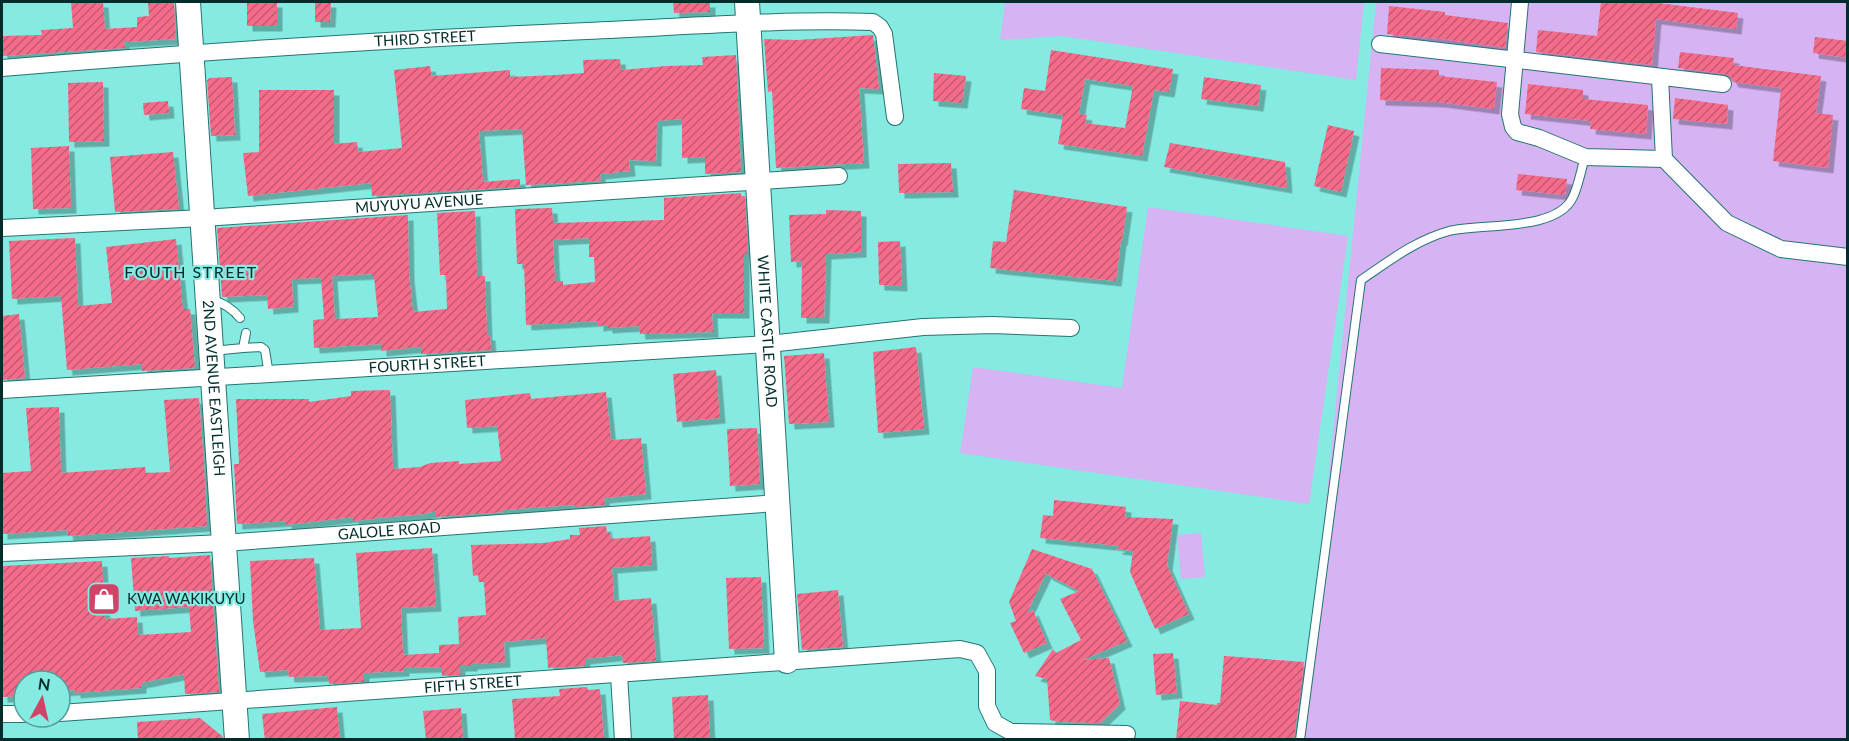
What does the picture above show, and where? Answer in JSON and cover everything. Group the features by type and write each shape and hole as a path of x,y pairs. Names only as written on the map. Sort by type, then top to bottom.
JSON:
{"street":[{"name":"2ND AVENUE EASTLEIGH","path":"188,2 237,740"},
{"path":"1520,2 1510,114 1516,132 1539,138 1585,157 1664,159"},
{"name":"THIRD STREET","path":"2,68 192,52 452,37 748,13 873,21 884,34 895,117"},
{"name":"WHITE CASTLE ROAD","path":"748,13 788,661"},
{"path":"1380,44 1724,84"},
{"path":"1660,78 1664,159 1727,223 1781,249 1848,257"},
{"name":"MUYUYU AVENUE","path":"2,228 203,218 839,176"},
{"name":"FOURTH STREET","path":"2,390 769,344 923,327 981,325 1071,328"},
{"name":"GALOLE ROAD","path":"2,553 223,543 777,503"},
{"name":"FIFTH STREET","path":"72,712 960,649 977,653 987,671 987,706 995,723 1011,732 1127,734"},
{"path":"619,675 623,740"}],"lane":[{"path":"1300,740 1361,280 1409,247 1450,231 1509,225 1546,218 1567,206 1573,197 1585,157"},
{"path":"208,298 226,305 240,318"},
{"path":"243,348 246,333"},
{"path":"211,351 261,347 265,350 269,375"}],"shaded area":[{"path":"1005,2 1364,2 1356,80 1062,36 1000,40"},
{"path":"1376,2 1847,2 1847,739 1303,739 1304,706 1221,700 1224,656 1310,662"},
{"path":"1148,207 1348,236 1309,504 960,453 973,367 1122,388"},
{"path":"1201,533 1205,577 1181,579 1177,535"}],"building":[{"path":"71,2 103,2 105,29 137,27 137,17 149,16 148,2 174,2 176,39 124,42 125,48 2,56 2,36 42,35 41,30 73,28"},
{"path":"247,2 277,2 277,26 247,26"},
{"path":"315,2 331,2 330,22 315,22"},
{"path":"673,2 710,2 710,12 674,13"},
{"path":"1601,2 1658,2 1738,13 1736,29 1656,19 1652,65 1536,52 1538,30 1597,36"},
{"path":"1389,6 1445,12 1445,15 1508,23 1505,48 1387,34"},
{"path":"873,35 879,89 859,88 864,163 776,168 772,91 768,92 764,39 797,40"},
{"path":"1815,37 1848,41 1848,58 1813,53"},
{"path":"1051,50 1173,69 1169,92 1154,90 1142,156 1058,144 1063,115 1021,109 1024,88 1045,91","holes":["1085,79 1133,86 1125,128 1085,123 1087,115 1079,114"]},
{"path":"1680,52 1734,58 1733,65 1821,76 1816,113 1833,115 1828,168 1773,161 1781,88 1733,82 1730,76 1724,74 1678,68"},
{"path":"736,55 741,172 705,174 705,157 682,158 682,119 657,121 656,161 629,160 630,171 600,174 601,181 526,185 522,129 479,131 483,182 520,179 520,187 372,196 371,183 248,196 243,153 259,152 259,90 334,90 334,144 357,142 358,152 402,148 394,70 430,66 432,76 510,70 510,77 556,75 584,73 583,60 620,59 621,70 703,65 702,57"},
{"path":"1381,68 1439,70 1439,76 1497,82 1494,109 1439,102 1380,100"},
{"path":"934,73 966,76 962,103 933,101"},
{"path":"232,77 235,135 211,136 207,80"},
{"path":"1204,77 1261,85 1258,106 1201,99"},
{"path":"103,82 104,141 69,142 68,83"},
{"path":"1528,84 1583,90 1583,99 1648,105 1646,134 1590,129 1591,121 1525,114"},
{"path":"1675,98 1728,105 1727,124 1673,119"},
{"path":"168,101 169,113 144,115 143,103"},
{"path":"1328,125 1354,131 1341,192 1314,186"},
{"path":"1170,143 1285,162 1287,188 1164,167"},
{"path":"69,146 71,208 33,209 31,148"},
{"path":"173,152 179,209 115,212 110,157"},
{"path":"951,163 953,192 899,193 898,164"},
{"path":"1518,174 1567,179 1565,195 1516,190"},
{"path":"1014,190 1127,207 1116,281 990,268 993,241 1006,242"},
{"path":"741,193 741,196 745,196 747,254 744,254 744,313 712,313 713,332 640,334 639,326 607,328 607,325 598,326 598,321 526,325 524,264 517,264 515,209 552,208 553,223 664,220 664,198","holes":["589,238 589,257 594,257 595,282 563,285 563,281 555,281 553,240"]},
{"path":"826,210 861,211 861,252 826,254 824,318 801,318 802,261 791,262 789,215 826,214"},
{"path":"475,211 477,276 485,276 487,335 490,335 491,350 421,354 421,347 381,351 381,344 314,348 313,320 324,319 321,278 292,279 293,307 268,309 267,295 222,297 217,228 408,215 409,275 413,312 447,309 446,275 440,275 437,213","holes":["372,274 374,276 378,317 335,319 332,276"]},
{"path":"75,238 78,306 112,303 106,247 176,239 183,309 190,309 195,368 142,371 142,364 67,370 61,296 12,299 9,241"},
{"path":"900,241 902,286 879,285 878,242"},
{"path":"19,314 25,378 2,380 2,316"},
{"path":"916,347 924,429 878,433 873,352"},
{"path":"824,353 829,422 789,424 784,356"},
{"path":"716,370 720,418 677,422 673,374"},
{"path":"390,390 393,469 420,467 430,463 459,461 459,464 501,461 497,426 467,428 465,400 530,393 531,399 606,392 611,440 641,438 646,494 604,498 605,505 544,507 436,517 436,511 375,519 353,521 353,517 286,525 286,521 237,524 234,464 239,464 236,399 309,399 309,402 351,396 351,391"},
{"path":"199,398 207,526 68,536 67,530 2,534 2,473 31,471 26,408 59,407 61,473 145,467 146,473 170,472 164,400"},
{"path":"757,428 760,484 730,486 727,429"},
{"path":"1054,500 1126,507 1125,517 1173,519 1167,565 1189,614 1155,629 1130,572 1133,551 1116,549 1120,546 1040,538 1043,515 1053,516"},
{"path":"606,526 611,539 650,536 652,565 612,568 614,601 651,598 656,661 623,663 622,655 585,659 585,666 548,668 546,638 504,642 505,662 460,666 460,675 442,676 442,667 404,668 404,671 364,673 364,682 329,684 328,676 289,677 288,670 260,672 253,621 250,561 314,558 320,630 361,628 356,553 432,548 436,606 401,608 403,655 439,653 439,645 459,644 458,617 486,615 484,582 479,582 478,575 473,576 471,545 544,543 570,539 570,535 580,535 579,528"},
{"path":"1032,549 1092,569 1127,641 1083,660 1109,658 1120,704 1100,723 1050,720 1047,679 1035,676 1053,649 1056,653 1081,640 1060,599 1079,591 1046,573 1027,613 1033,610 1047,643 1024,653 1010,623 1016,621 1009,602"},
{"path":"210,555 219,692 185,694 184,674 141,683 141,688 75,693 75,690 72,690 72,669 12,669 12,697 2,697 2,566 102,561 105,619 137,617 138,635 191,632 189,607 135,611 131,558 169,556 169,558"},
{"path":"761,577 764,648 729,649 726,578"},
{"path":"838,590 843,647 802,650 797,594"},
{"path":"1173,653 1177,693 1156,695 1153,654"},
{"path":"1224,656 1304,662 1294,740 1176,740 1180,701 1217,705 1220,703"},
{"path":"587,687 588,690 600,689 604,740 515,740 512,699 560,696 559,689"},
{"path":"708,695 710,740 674,740 672,697"},
{"path":"337,707 340,740 265,740 262,714"},
{"path":"461,708 463,740 426,740 423,711"},
{"path":"200,718 222,736 223,740 138,740 137,722"}],"place":[{"name":"KWA WAKIKUYU","path":"104,599"}],"district":[{"name":"FOUTH STREET","path":"191,272"}]}
